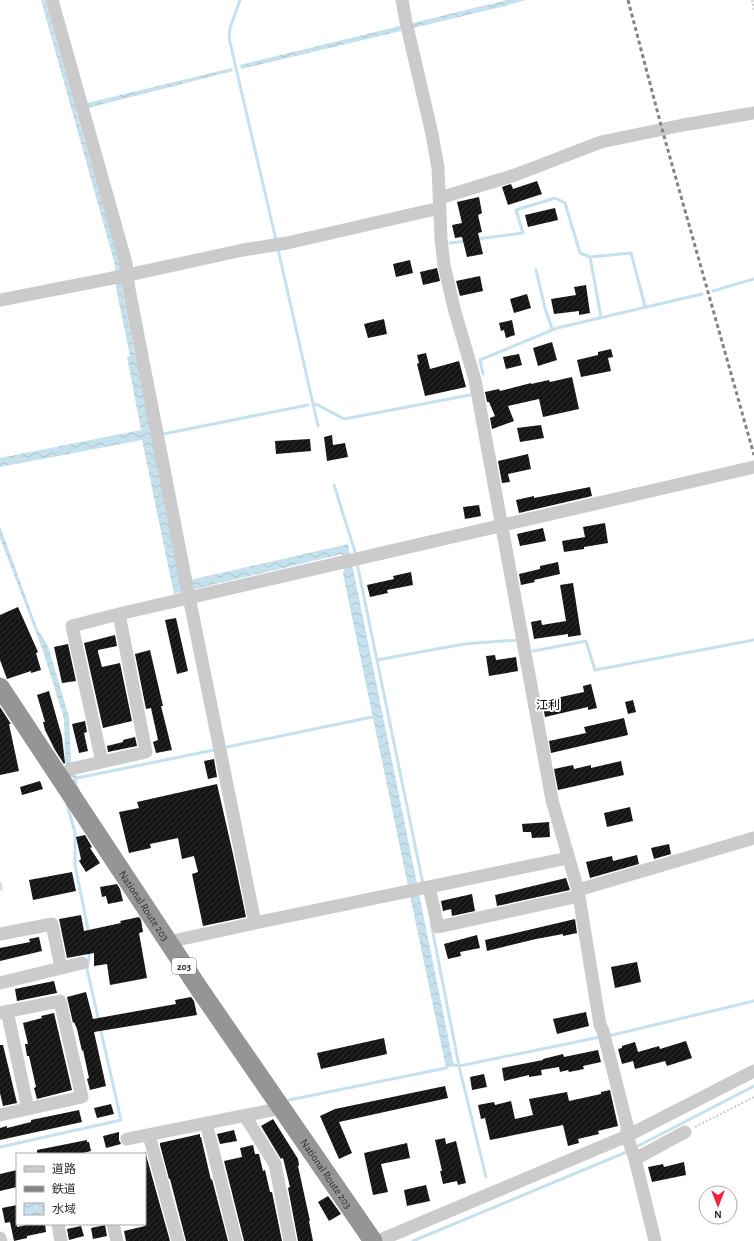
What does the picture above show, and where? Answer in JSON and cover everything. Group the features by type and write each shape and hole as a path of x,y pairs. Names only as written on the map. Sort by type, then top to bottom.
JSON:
{"highway":[{"name":"National Route 203","path":"0,687 66,771 168,942 372,1241"}],"street":[{"path":"52,0 126,263 128,289 255,923"},
{"path":"402,0 432,134 438,168 441,239 444,265 455,312 475,380 552,800 578,893 600,1025 605,1036 627,1125 627,1136 635,1158 655,1241"},
{"path":"0,300 128,275 243,250 287,243 440,203 601,142 682,125 754,113"},
{"path":"102,762 72,626 189,597 754,467"},
{"path":"66,771 146,752 119,614"},
{"path":"429,887 438,927 578,893 754,838"},
{"path":"168,942 568,858"},
{"path":"0,934 52,924 61,968"},
{"path":"0,983 82,963"},
{"path":"0,1115 28,1109 82,1097 60,1001 4,1012 28,1109"},
{"path":"378,1241 627,1136 754,1071"},
{"path":"127,1139 282,1108"},
{"path":"245,1116 275,1164 290,1241"},
{"path":"206,1123 236,1241"},
{"path":"635,1158 685,1132"},
{"path":"150,1135 178,1241"},
{"path":"58,1225 61,1241"},
{"path":"113,1225 117,1241"}],"path":[{"path":"752,0 754,10"},
{"path":"685,1132 754,1096"}],"water":[{"path":"41,0 45,0 75,106 232,68 233,71 76,111 121,265 122,288 181,582 348,544 454,1066 446,1068 343,574 345,564 342,554 174,594 142,440 0,467 0,458 141,430 127,357 130,356 116,288 115,265"},
{"path":"507,0 526,0 241,69 240,65"},
{"path":"0,526 37,628 48,646 69,717 71,761 80,790 79,793 73,786 73,779 65,762 64,719 43,651 0,538"}],"building":[{"path":"537,181 542,194 508,205 502,187 511,184 513,189"},
{"path":"479,197 482,213 478,215 482,232 478,233 483,254 467,257 462,237 455,238 452,225 462,223 457,202"},
{"path":"555,208 558,220 528,227 525,215"},
{"path":"410,260 413,273 396,277 393,264"},
{"path":"437,268 440,281 423,285 420,272"},
{"path":"480,276 483,291 460,296 456,281"},
{"path":"586,285 590,313 579,315 579,311 554,314 551,299 576,295 574,287"},
{"path":"527,294 531,308 514,313 510,299"},
{"path":"384,319 387,334 368,338 364,324"},
{"path":"512,320 515,335 506,338 504,330 501,331 499,323"},
{"path":"552,342 557,360 538,366 533,348"},
{"path":"611,349 613,357 608,358 611,371 581,377 577,360 598,355 598,352"},
{"path":"426,353 430,369 459,361 466,387 425,396 417,364 419,363 417,355"},
{"path":"519,354 522,365 506,369 503,357"},
{"path":"572,377 579,409 543,417 539,399 508,406 514,421 492,429 490,418 495,416 489,402 487,402 485,392 499,389 500,391 531,383 549,380 550,382"},
{"path":"541,425 544,438 520,442 517,428"},
{"path":"332,435 333,445 345,443 348,457 327,461 324,437"},
{"path":"310,439 311,451 276,454 275,441"},
{"path":"528,454 531,469 508,474 510,482 502,483 498,461"},
{"path":"590,487 592,496 519,513 516,500"},
{"path":"479,505 481,516 465,519 463,507"},
{"path":"605,523 608,543 564,552 562,541 585,537 583,527"},
{"path":"543,528 546,541 520,546 517,534"},
{"path":"558,562 560,574 534,580 535,582 521,585 519,574 540,569 540,566"},
{"path":"411,572 413,585 387,590 388,593 370,597 367,585 394,579 393,576"},
{"path":"573,583 581,635 568,637 568,634 534,639 531,622 541,620 542,625 566,621 560,585"},
{"path":"18,607 38,652 36,653 41,670 31,673 31,671 7,679 0,660 0,615"},
{"path":"176,618 188,671 177,674 165,620"},
{"path":"115,635 117,646 98,650 98,652 102,667 120,663 132,721 103,728 84,643"},
{"path":"68,644 76,681 62,683 54,647"},
{"path":"150,650 163,706 161,706 172,750 156,753 153,742 158,740 151,708 146,709 135,654"},
{"path":"495,655 496,660 516,657 518,671 489,676 486,656"},
{"path":"591,684 597,708 588,710 588,707 545,717 542,701 584,692 583,686"},
{"path":"49,691 62,737 64,764 45,730 43,722 45,722 37,695"},
{"path":"633,700 636,712 628,714 625,702"},
{"path":"0,707 11,724 9,724 19,771 0,775"},
{"path":"624,718 628,735 551,753 549,741 586,733 584,727"},
{"path":"85,721 87,732 84,733 88,751 79,753 72,724"},
{"path":"135,737 137,746 108,752 107,746"},
{"path":"214,759 217,777 208,779 204,761"},
{"path":"621,761 624,775 558,790 554,769 573,765 574,769 591,765 591,768"},
{"path":"40,781 43,789 22,795 20,787"},
{"path":"217,784 246,917 203,926 192,874 198,872 194,856 182,859 178,838 150,844 151,848 129,853 119,812 139,808 137,802"},
{"path":"630,807 633,821 607,827 604,813"},
{"path":"549,822 550,837 532,838 531,832 523,832 522,824"},
{"path":"85,835 92,847 90,848 100,863 86,872 79,861 81,859 76,837"},
{"path":"669,844 671,854 654,859 651,848"},
{"path":"637,855 639,864 590,878 586,862 612,856 613,861"},
{"path":"72,872 76,891 33,900 29,880"},
{"path":"566,878 570,890 497,906 495,895"},
{"path":"117,884 123,901 108,904 106,896 102,897 100,887"},
{"path":"472,894 475,911 452,916 451,909 443,911 441,901"},
{"path":"81,915 84,931 121,923 120,921 139,917 143,932 139,933 147,978 110,985 107,964 94,966 94,953 67,958 59,919"},
{"path":"575,919 577,933 536,939 487,951 485,940"},
{"path":"477,935 480,948 460,952 461,956 448,959 444,944"},
{"path":"39,937 42,951 0,961 0,948 30,942 29,939"},
{"path":"637,962 641,982 615,988 611,967"},
{"path":"54,981 57,993 17,1001 15,989"},
{"path":"86,992 93,1019 176,1004 175,1000 191,997 194,1001 197,1015 94,1032 106,1086 90,1090 83,1050 82,1051 77,1029 74,1022 73,1023 67,997"},
{"path":"586,1012 589,1026 557,1034 553,1019"},
{"path":"54,1013 72,1090 37,1099 34,1088 36,1087 29,1056 27,1056 25,1044 28,1044 23,1023"},
{"path":"384,1038 387,1054 321,1069 317,1053"},
{"path":"686,1041 692,1058 667,1066 665,1061 635,1069 633,1061 622,1064 618,1049 622,1048 622,1046 635,1042 638,1052 659,1046 660,1049"},
{"path":"0,1045 3,1045 17,1103 3,1106 0,1093"},
{"path":"598,1050 601,1062 583,1066 584,1069 560,1072 559,1067 541,1070 542,1075 529,1077 529,1075 504,1081 502,1068 543,1060 563,1054 564,1057"},
{"path":"484,1074 487,1087 472,1090 470,1077"},
{"path":"445,1086 448,1098 339,1122 352,1153 339,1159 320,1116 335,1109"},
{"path":"610,1090 618,1126 598,1131 599,1134 578,1139 579,1143 568,1146 563,1125 490,1140 485,1118 481,1119 478,1105 494,1102 495,1105 511,1101 515,1119 533,1115 529,1099 567,1092 569,1101 601,1094 601,1092"},
{"path":"111,1104 114,1114 97,1118 94,1108"},
{"path":"79,1110 82,1122 0,1140 0,1128 7,1126 7,1128 31,1122 31,1120"},
{"path":"273,1119 298,1159 298,1166 313,1241 298,1241 288,1188 290,1187 283,1158 281,1159 261,1126"},
{"path":"234,1130 237,1141 220,1144 217,1134"},
{"path":"119,1132 119,1140 121,1144 106,1148 103,1136"},
{"path":"200,1134 228,1241 186,1241 160,1145 160,1143"},
{"path":"445,1138 446,1144 456,1141 466,1183 458,1185 457,1181 443,1184 440,1171 442,1171 435,1140"},
{"path":"87,1140 91,1151 83,1153 37,1153 37,1150"},
{"path":"407,1143 410,1158 381,1164 388,1192 373,1195 364,1153"},
{"path":"253,1145 255,1154 259,1154 263,1171 265,1170 270,1192 272,1192 282,1241 244,1241 224,1161 242,1157 240,1148"},
{"path":"146,1155 170,1241 126,1241 124,1231 145,1226"},
{"path":"684,1162 686,1175 652,1182 648,1167 663,1164 664,1167"},
{"path":"16,1170 16,1187 0,1191 0,1174"},
{"path":"426,1185 430,1201 407,1206 404,1190"},
{"path":"328,1196 341,1214 329,1221 318,1202"},
{"path":"16,1205 17,1227 26,1225 45,1225 46,1232 27,1236 27,1238 14,1241 10,1222 5,1223 2,1208"},
{"path":"105,1225 107,1236 93,1239 91,1228"},
{"path":"81,1226 84,1236 69,1240 67,1229"}],"waterway":[{"path":"240,0 230,28 229,38 276,240"},
{"path":"477,239 523,233 516,210 555,198 565,203 580,253 590,257 631,253 645,306"},
{"path":"450,243 467,241"},
{"path":"278,249 318,426"},
{"path":"590,257 601,317"},
{"path":"536,270 545,308 552,329"},
{"path":"713,291 754,279"},
{"path":"483,374 480,360 557,328 702,294"},
{"path":"316,404 344,419 470,395"},
{"path":"163,434 308,405"},
{"path":"334,485 356,555"},
{"path":"357,563 423,884"},
{"path":"377,660 464,644 518,640"},
{"path":"533,651 586,641 595,670 754,640"},
{"path":"227,747 372,717"},
{"path":"77,778 214,750"},
{"path":"67,805 75,832 75,865 89,934"},
{"path":"0,883 0,889"},
{"path":"431,923 459,1066 486,1177"},
{"path":"90,951 87,969 99,1022"},
{"path":"608,1036 754,1001"},
{"path":"0,1147 121,1120 100,1027"},
{"path":"289,1100 446,1068 449,1064 459,1066 600,1037"},
{"path":"634,1148 754,1086"},
{"path":"413,1241 629,1151"}],"railway":[{"path":"628,0 662,129 754,455"}],"district":[{"name":"江利","path":"548,705"}]}
